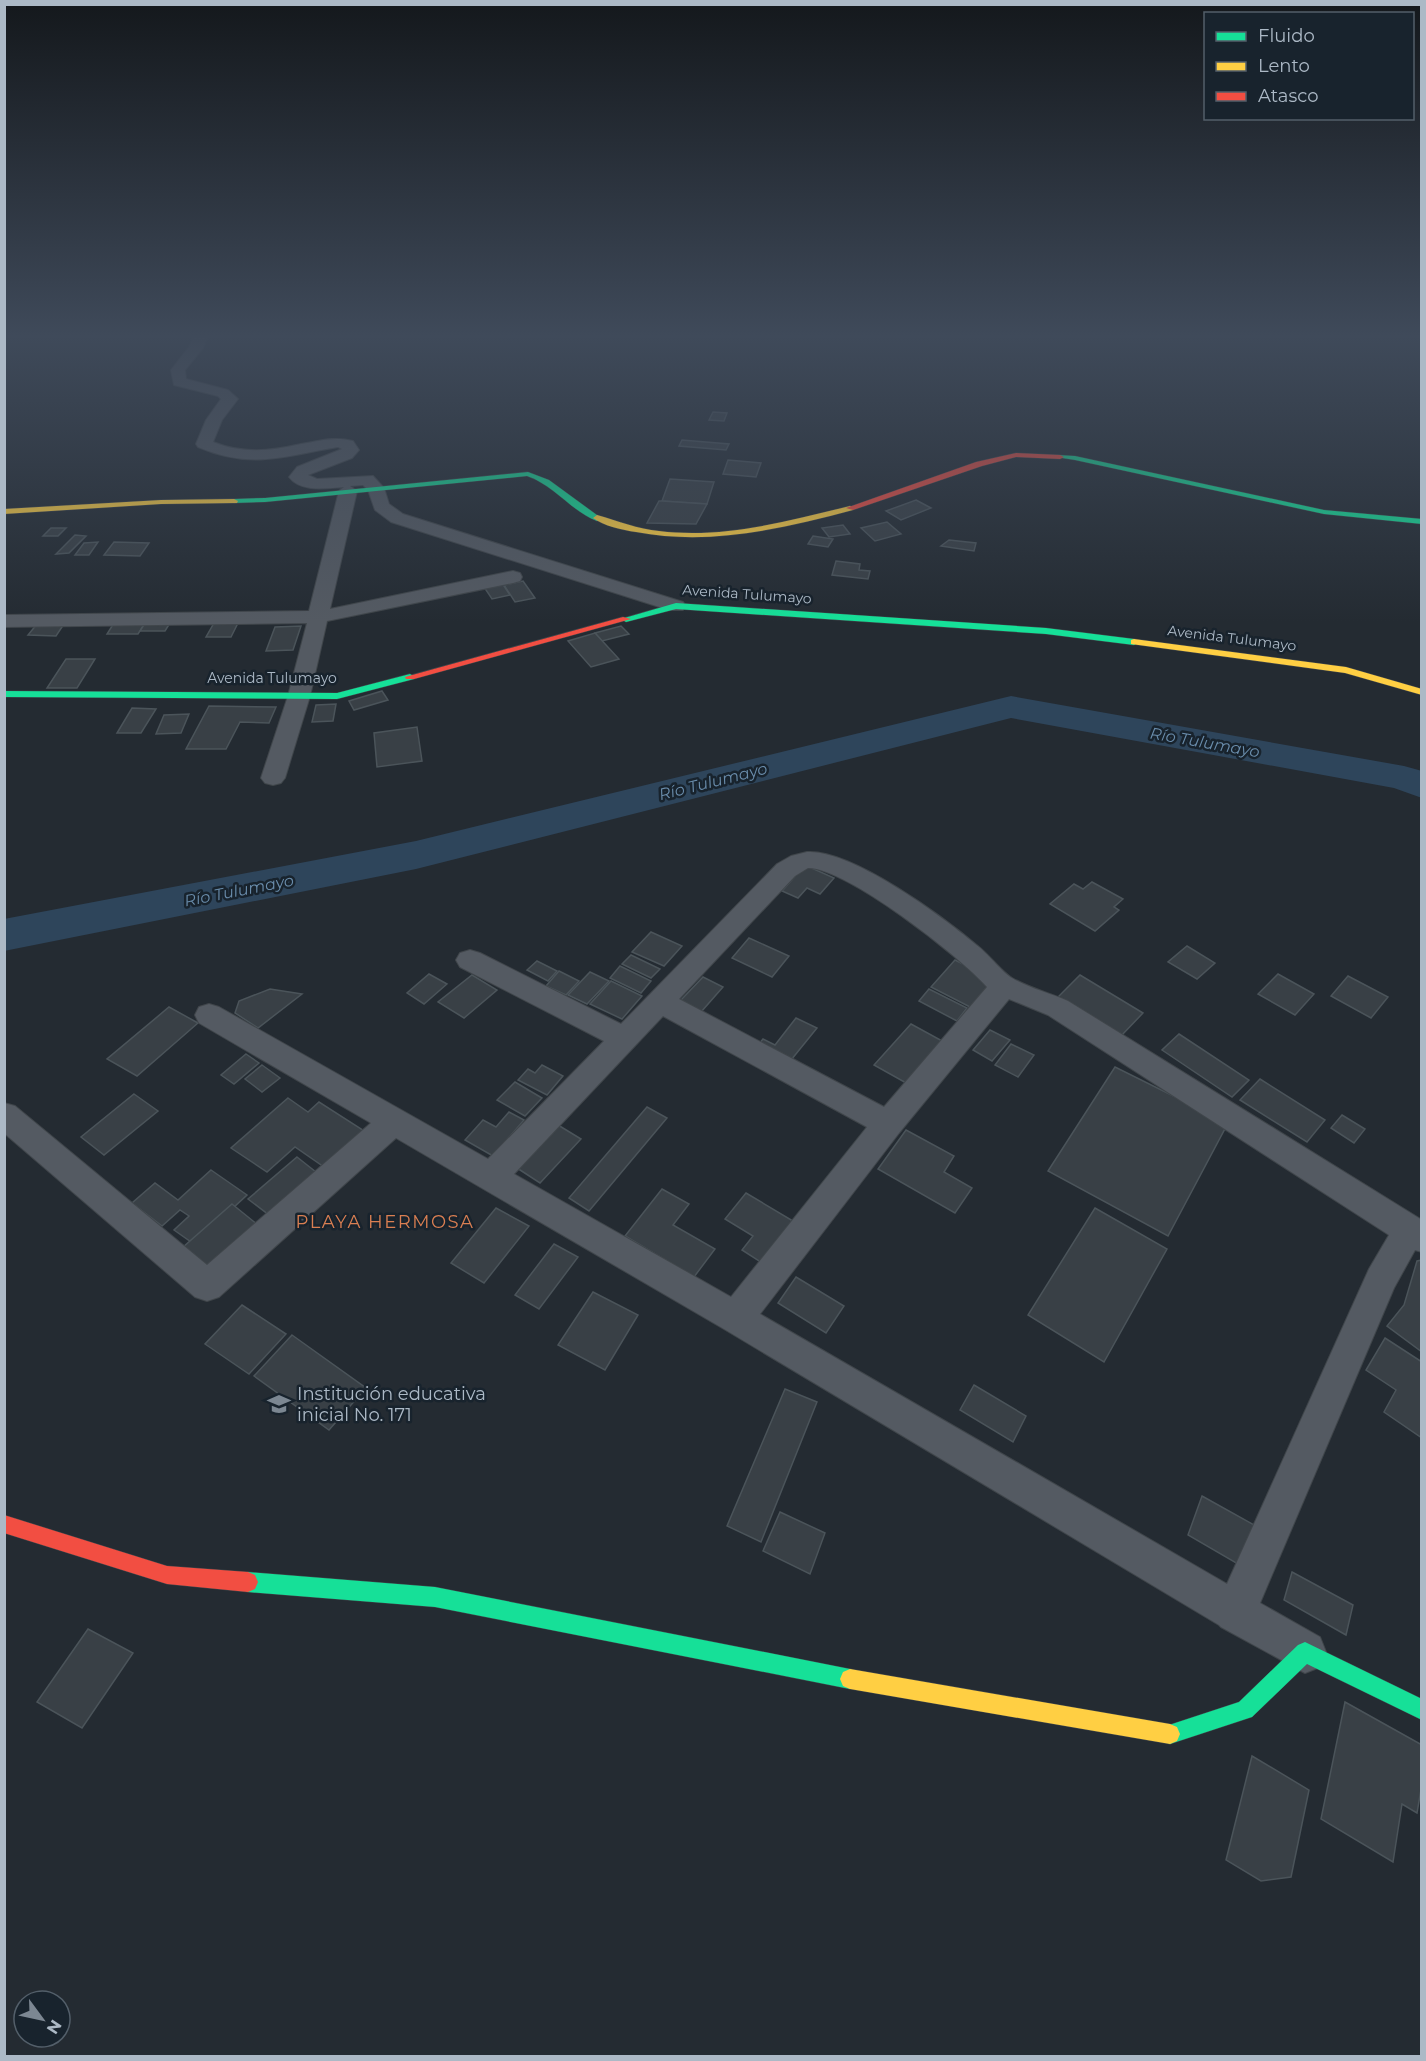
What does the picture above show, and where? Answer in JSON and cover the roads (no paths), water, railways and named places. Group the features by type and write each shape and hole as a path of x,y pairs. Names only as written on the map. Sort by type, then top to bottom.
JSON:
{"street":[{"path":"207,430 204,444 228,454 258,458 338,442 347,444 351,450 346,454 303,471 297,477 315,484 367,480 376,488 381,506 397,518 676,606"},
{"path":"4,512 161,502 265,500 528,474 549,480 575,507 612,524 657,534 709,535 766,529 834,514 979,464 1033,454 1103,463 1324,512 1422,522"},
{"path":"273,778 299,696 348,491"},
{"path":"4,621 318,617 513,577"},
{"name":"Avenida Tulumayo","path":"4,694 337,696 676,606 1046,631 1346,670 1422,692"},
{"path":"491,1177 786,870 801,860 814,859 830,864 885,892 955,943 993,974 1000,985 1058,1008 1415,1234 1381,1280 1235,1613"},
{"path":"470,960 624,1038"},
{"path":"736,1318 888,1124 997,996 1000,985"},
{"path":"659,1001 888,1124"},
{"path":"209,1015 736,1318 1235,1613 1305,1652 1422,1710"},
{"path":"4,1115 207,1286 394,1121"},
{"path":"4,1524 167,1575 435,1597 814,1673 1168,1735 1245,1710 1305,1652"}],"waterway":[{"name":"Río Tulumayo","path":"4,935 416,855 1011,707 1404,778 1422,786"}],"place":[{"name":"Institución educativa inicial No. 171","path":"279,1404"}],"district":[{"name":"PLAYA HERMOSA","path":"385,1222"}]}
